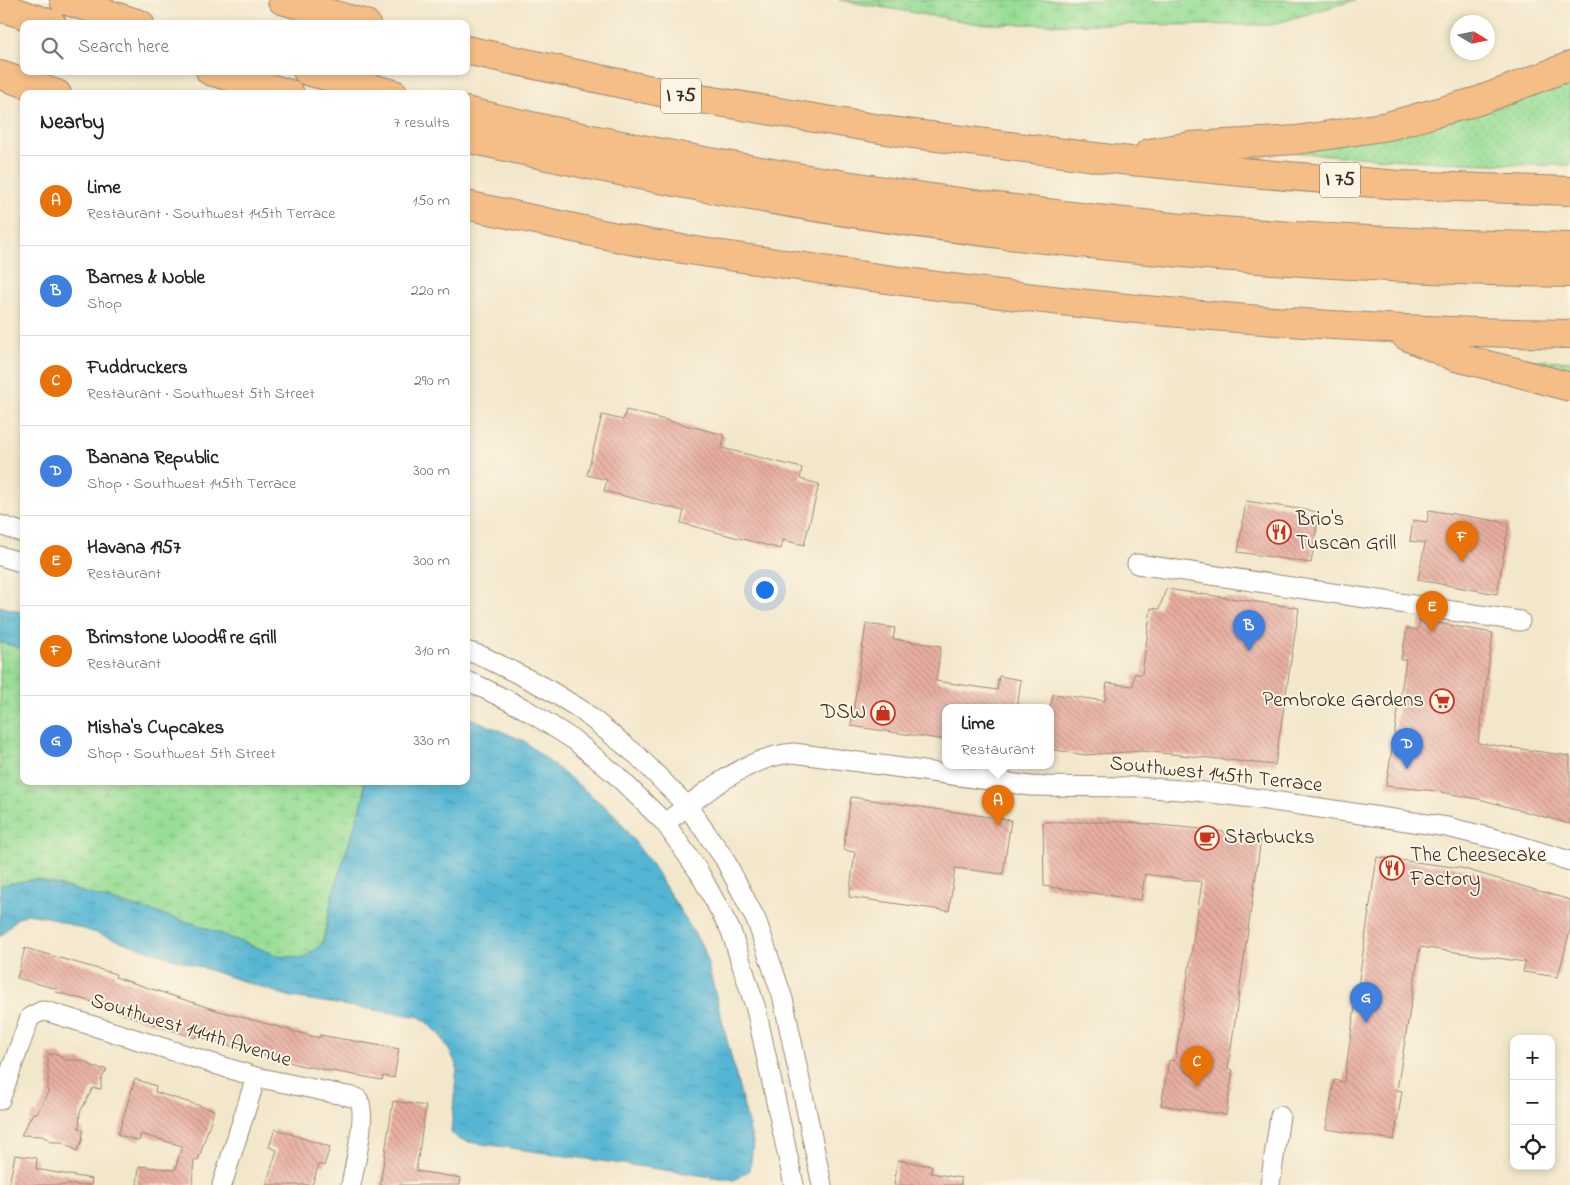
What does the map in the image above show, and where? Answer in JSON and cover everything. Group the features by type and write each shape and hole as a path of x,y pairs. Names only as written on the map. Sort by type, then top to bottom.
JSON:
{"highway":[{"path":"64,0 127,20"},
{"path":"282,0 352,20"},
{"path":"0,7 40,20"},
{"name":"I 75","path":"470,51 665,93 898,132 1111,159 1400,185 1570,191"},
{"path":"1111,159 1190,146 1297,140 1388,126 1478,101 1570,66"},
{"path":"0,75 45,90"},
{"path":"224,75 276,90"},
{"path":"322,75 379,90"},
{"path":"470,112 555,132 715,163 889,192 1003,208 1194,229 1393,242 1570,248"},
{"path":"470,139 616,171 710,189 885,218 1008,235 1183,253 1386,268 1570,273"},
{"path":"470,206 632,240 908,283 1020,297 1194,315 1391,329 1570,334"},
{"path":"1391,329 1455,357 1570,387"}],"street":[{"path":"0,526 20,532"},
{"path":"0,556 20,562"},
{"path":"1137,564 1520,621"},
{"path":"470,652 482,656 527,678 580,709 638,756 687,806 724,858 757,922 783,999 822,1185"},
{"path":"470,682 526,709 574,740 615,774 665,823 699,872 730,931 756,1009 794,1185"},
{"name":"Southwest 145th Terrace","path":"665,823 687,806 757,760 780,753 794,752 1031,786 1134,787 1196,791 1260,799 1447,828 1504,841 1570,861"},
{"name":"Southwest 144th Avenue","path":"0,1100 30,1017 42,1010 256,1077 357,1098 361,1103 362,1119 351,1185"},
{"path":"222,1185 256,1077"},
{"path":"1270,1185 1280,1116"}],"green space":[{"path":"839,0 1355,0 1270,25 980,24"},
{"path":"1570,83 1570,165 1468,163 1299,153 1508,105"},
{"path":"1517,360 1570,361 1570,380"},
{"path":"0,642 20,648 20,785 364,785 364,797 333,893 322,944 304,958 279,956 192,923 37,879 0,885"}],"water":[{"path":"0,606 20,612 20,648 0,642"},
{"path":"470,718 524,741 614,814 652,865 704,949 753,1143 750,1170 734,1180 458,1139 451,1132 457,1065 440,1034 420,1017 291,997 47,917 27,914 16,919 0,937 0,885 36,879 192,923 279,956 304,958 323,943 333,893 364,797 364,785 470,785"}],"building":[{"path":"626,410 725,435 722,448 802,468 800,479 819,484 804,545 783,540 781,549 681,523 684,511 604,491 607,480 587,475 602,415 623,420"},
{"name":"Brio's Tuscan Grill","path":"1246,501 1319,512 1311,563 1238,552"},
{"path":"1429,510 1509,523 1497,594 1418,580 1425,543 1410,541 1413,520 1427,522"},
{"path":"1166,589 1299,608 1275,765 1142,751 1085,755 1054,750 1054,704 1051,704 1053,694 1105,701 1107,683 1133,686 1134,674 1142,674 1151,608 1159,609"},
{"name":"Pembroke Gardens","path":"1420,620 1493,633 1478,743 1570,756 1570,824 1483,800 1436,791 1386,786 1406,660 1401,660 1407,628 1418,630"},
{"path":"866,624 895,628 893,639 941,646 936,681 997,690 999,676 1021,680 1017,704 942,704 942,739 851,726"},
{"path":"851,797 1011,820 1003,874 955,868 949,911 849,897 855,852 843,850"},
{"path":"1043,822 1125,822 1213,830 1261,839 1228,1069 1233,1070 1226,1115 1161,1105 1169,1060 1175,1061 1202,882 1145,874 1141,900 1044,886"},
{"path":"1377,857 1461,868 1570,900 1570,930 1558,977 1523,972 1525,962 1420,947 1397,1090 1402,1091 1394,1140 1326,1129 1334,1080 1344,1082"},
{"path":"25,948 116,974 115,977 216,1010 319,1038 320,1035 399,1049 394,1078 383,1076 382,1080 299,1065 196,1036 195,1038 118,1012 119,1009 56,992 57,989 17,978"},
{"path":"48,1054 57,1054 66,1060 81,1060 96,1068 107,1069 101,1080 101,1089 93,1088 80,1112 79,1128 83,1130 82,1141 77,1151 62,1142 53,1142 42,1136 21,1135 33,1113 37,1113 48,1092"},
{"path":"135,1079 156,1086 155,1092 214,1110 198,1161 194,1160 192,1185 137,1185 139,1166 175,1170 182,1146 141,1134 139,1141 118,1135"},
{"path":"393,1101 426,1106 416,1171 461,1178 460,1185 380,1185"},
{"path":"275,1129 330,1147 324,1166 319,1164 312,1185 266,1185 277,1150 269,1147"},
{"path":"15,1155 37,1158 36,1169 92,1179 91,1185 9,1185"},
{"path":"898,1160 932,1166 931,1173 961,1178 961,1185 894,1185"}],"place":[{"name":"Brio's Tuscan Grill","path":"1279,532"},
{"name":"Brimstone Woodfire Grill","path":"1462,562"},
{"name":"Havana 1957","path":"1432,632"},
{"name":"Barnes & Noble","path":"1249,651"},
{"name":"Pembroke Gardens","path":"1442,701"},
{"name":"DSW","path":"883,713"},
{"name":"Banana Republic","path":"1407,769"},
{"name":"Lime","path":"998,826"},
{"name":"Starbucks","path":"1207,838"},
{"name":"The Cheesecake Factory","path":"1392,868"},
{"name":"Misha's Cupcakes","path":"1366,1023"},
{"name":"Fuddruckers","path":"1197,1087"}]}
